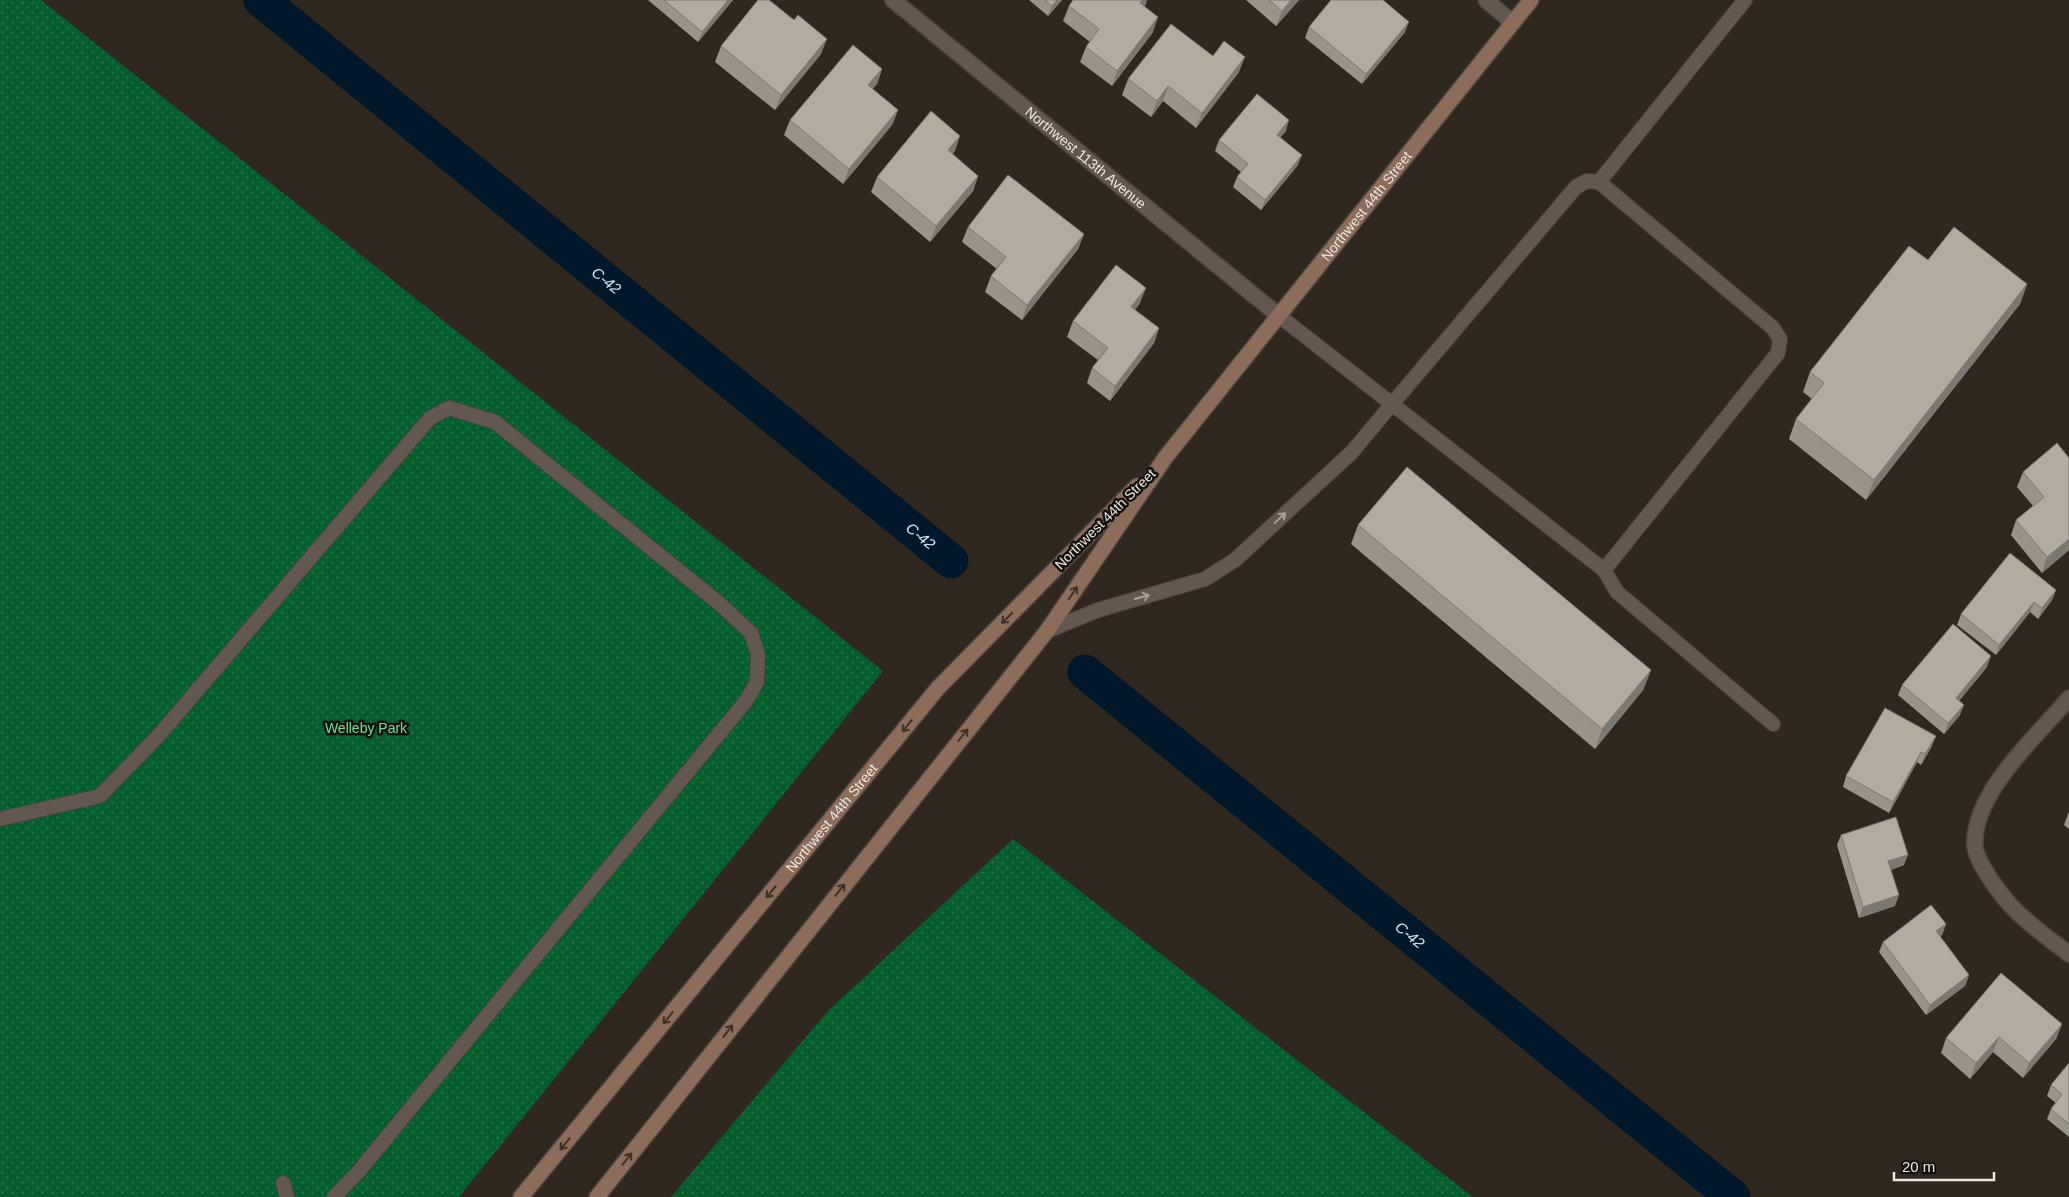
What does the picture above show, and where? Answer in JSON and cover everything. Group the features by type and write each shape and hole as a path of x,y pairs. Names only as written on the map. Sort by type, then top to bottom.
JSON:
{"street":[{"name":"Northwest 113th Avenue","path":"893,0 1278,315"},
{"path":"1486,0 1513,23"},
{"name":"Northwest 44th Street","path":"597,1197 1047,631 1165,458 1531,0"},
{"name":"Northwest 44th Street","path":"521,1197 938,688 1165,458"},
{"path":"2069,698 1991,789 1978,818 1975,848 1988,877 2018,912 2069,954"}],"lane":[{"path":"1599,182 1745,0"},
{"path":"1047,631 1098,610 1205,579 1235,560 1352,452 1576,187 1588,181 1599,182 1773,328 1780,339 1778,353 1604,570"},
{"path":"1278,315 1604,570 1617,592 1773,724"},
{"path":"0,819 100,796 160,734 430,418 448,408 495,422 720,604 752,633 758,654 757,682 746,701 359,1171 334,1197"},
{"path":"283,1183 287,1197"}],"green space":[{"name":"Welleby Park","path":"0,0 41,0 883,671 459,1197 0,1197"},
{"path":"1013,839 1473,1197 671,1197 827,1012"}],"building":[{"path":"664,0 728,0 702,32"},
{"path":"758,0 769,0 794,20 798,15 827,39 781,95 721,46"},
{"path":"1045,0 1057,0 1052,6"},
{"path":"1073,0 1143,0 1140,3 1158,17 1117,71 1086,47 1099,29 1069,6"},
{"path":"1269,0 1291,0 1282,11"},
{"path":"1331,0 1383,0 1409,22 1366,74 1309,27"},
{"path":"1171,24 1213,56 1224,41 1245,57 1202,113 1168,86 1157,101 1128,79"},
{"path":"853,45 882,69 868,85 898,110 849,169 790,120"},
{"path":"1257,94 1289,120 1277,135 1302,155 1265,200 1237,177 1248,164 1219,140"},
{"path":"931,111 960,136 948,150 978,176 936,226 877,177"},
{"path":"1008,175 1084,234 1027,305 991,276 1006,257 968,227"},
{"path":"1954,227 2027,284 1874,480 1796,419 1824,383 1810,372 1909,246 1928,260"},
{"path":"1116,265 1146,288 1131,307 1159,328 1115,386 1092,368 1108,348 1073,321"},
{"path":"2057,443 2069,458 2069,539 2047,557 2016,520 2044,497 2023,472"},
{"path":"1407,467 1651,670 1602,729 1358,525"},
{"path":"2010,553 2056,590 2042,608 2034,602 1999,645 1961,614"},
{"path":"1953,624 1991,656 1956,698 1964,705 1948,723 1902,685"},
{"path":"1885,708 1936,736 1925,754 1921,752 1893,802 1846,776"},
{"path":"1896,817 1908,855 1888,861 1899,895 1863,907 1841,835"},
{"path":"1931,905 1946,924 1936,931 1969,975 1930,1005 1883,942"},
{"path":"2001,973 2062,1024 2029,1063 1999,1037 1976,1063 1946,1038"},
{"path":"2069,1063 2069,1124 2051,1109 2062,1094 2051,1085"}],"waterway":[{"name":"C-42","path":"261,0 951,561"},
{"name":"C-42","path":"1085,672 1733,1197"}]}
